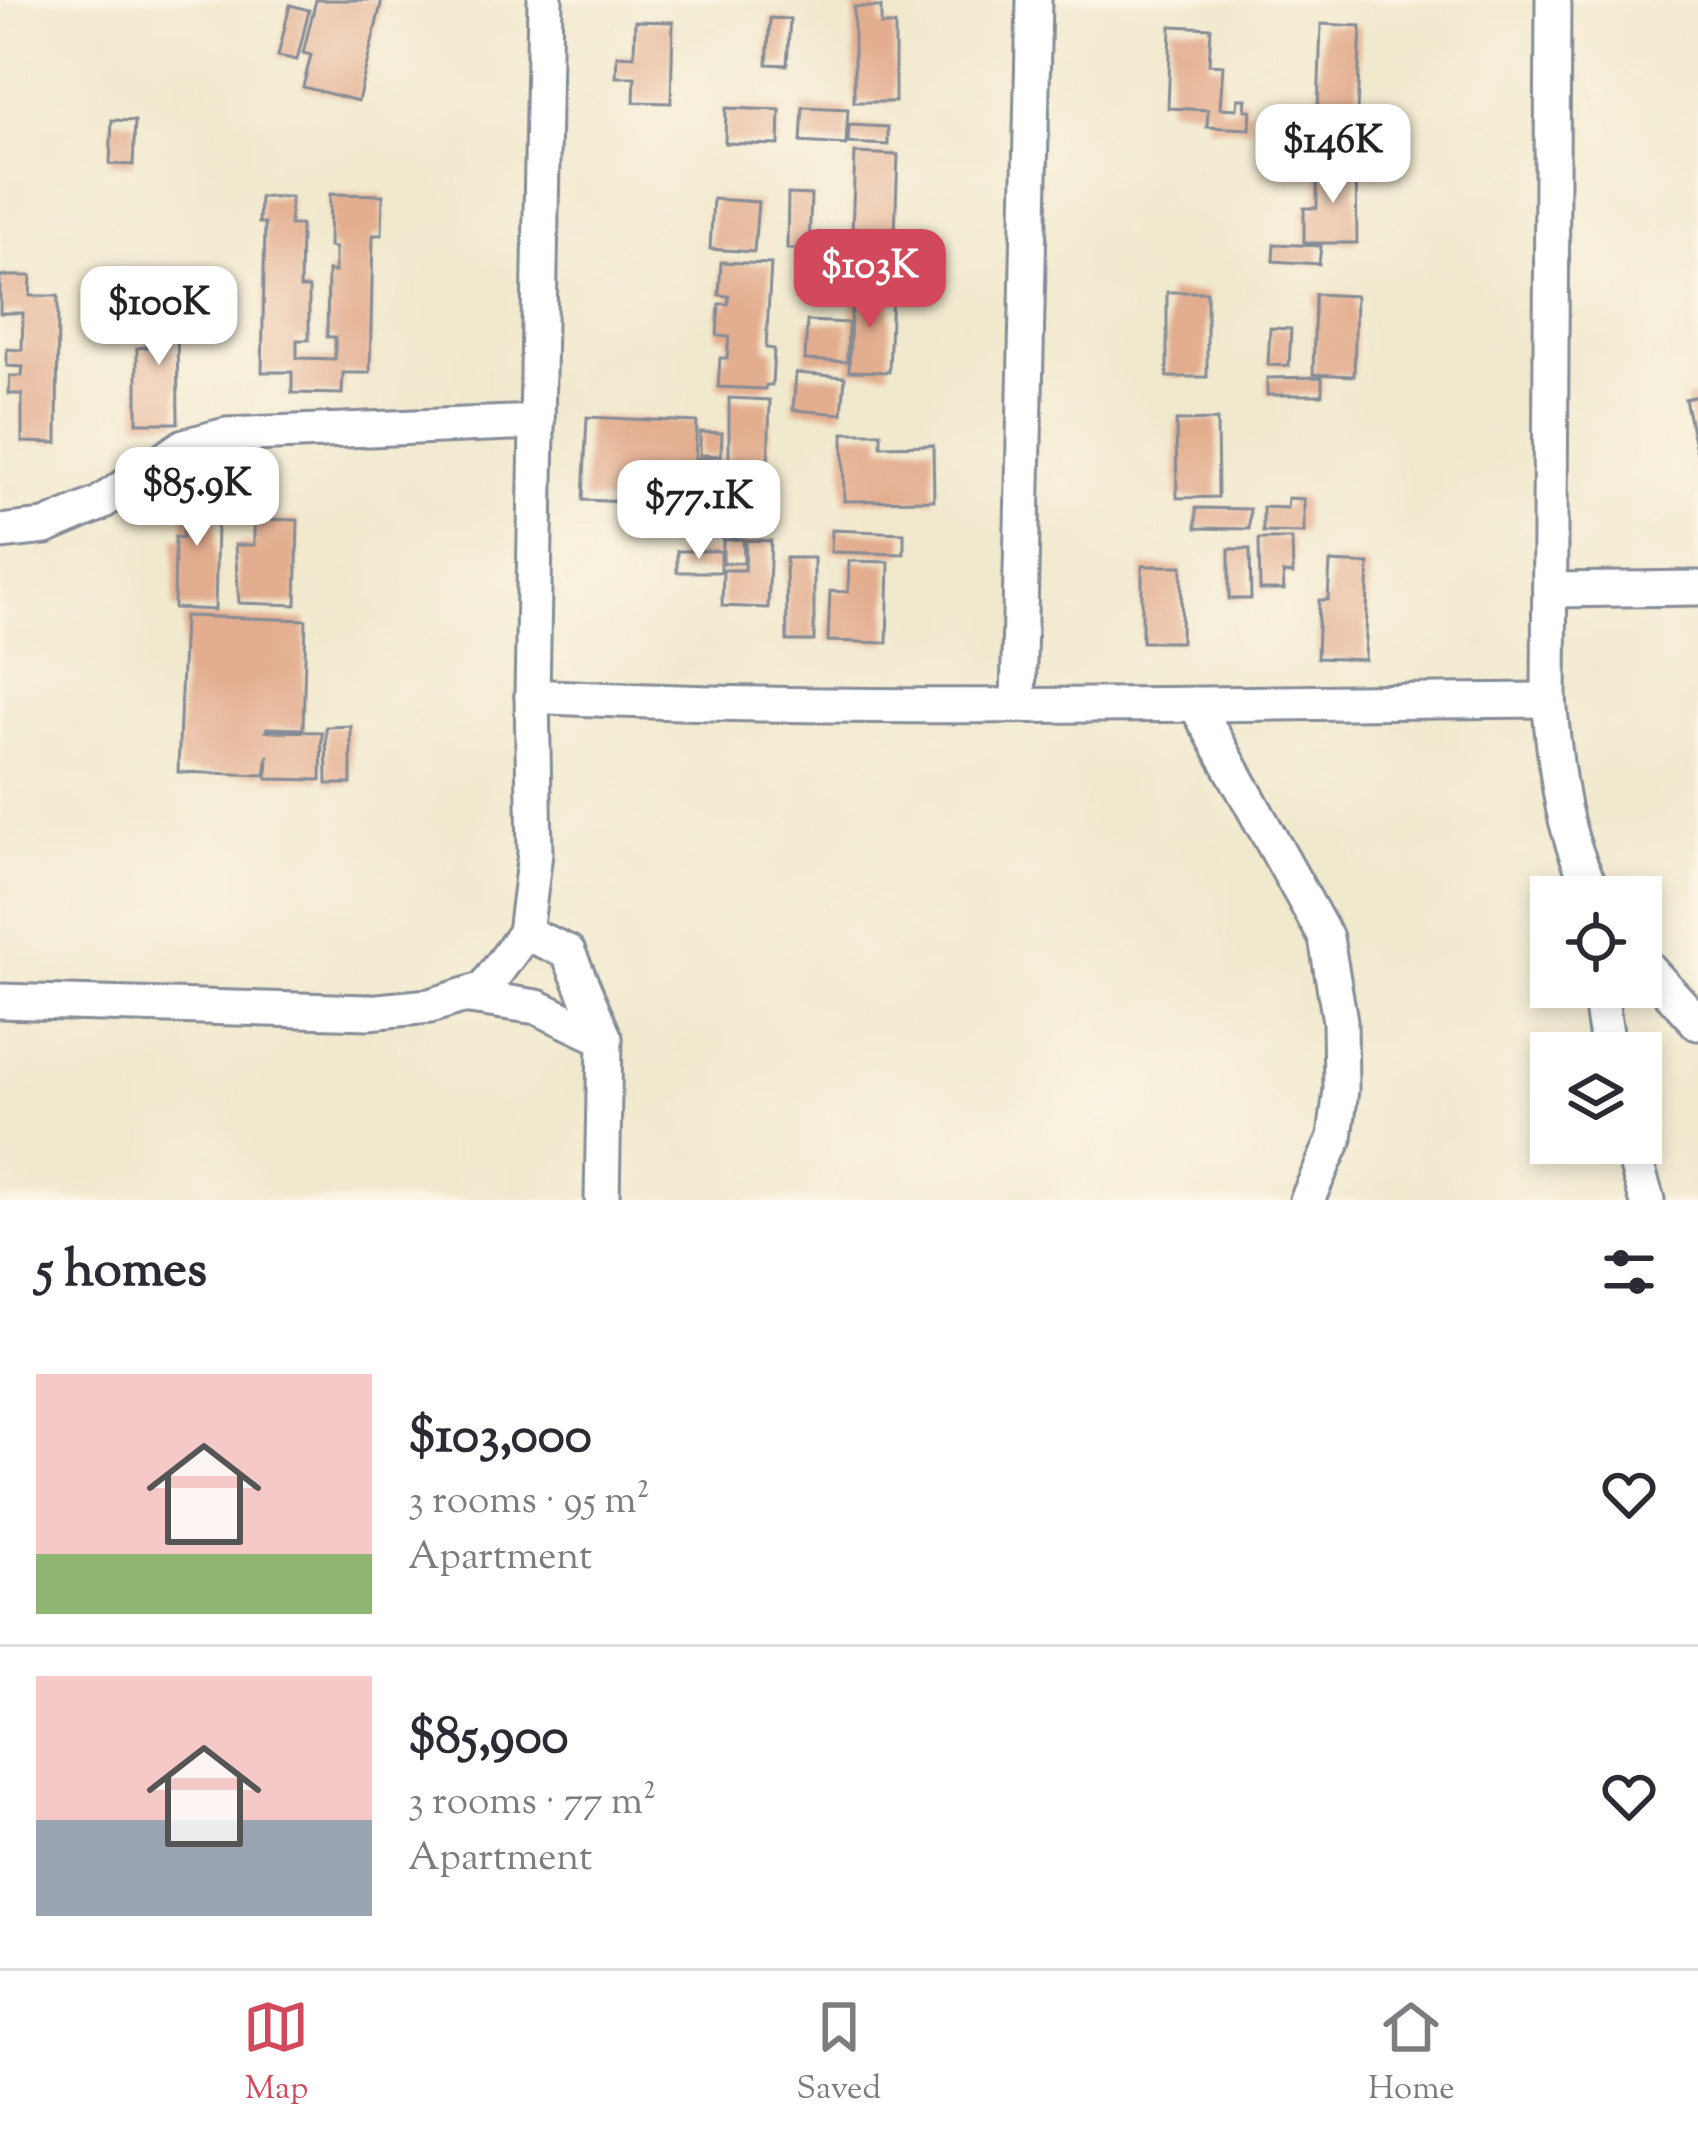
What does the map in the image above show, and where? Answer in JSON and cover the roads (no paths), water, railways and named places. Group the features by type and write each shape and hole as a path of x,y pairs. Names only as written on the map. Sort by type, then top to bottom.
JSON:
{"street":[{"path":"0,1001 368,1012 430,1006 484,988 524,933 535,854 532,696 544,0"},
{"path":"1018,704 1034,0"},
{"path":"1553,0 1549,700 1558,790 1584,876"},
{"path":"0,532 45,527 81,512 184,446 226,435 537,422"},
{"path":"1550,590 1698,588"},
{"path":"532,696 649,703 1196,705 1549,700"},
{"path":"1196,705 1326,938 1340,1021 1341,1089 1335,1138 1307,1200"},
{"path":"524,933 568,952 605,1039 602,1200"},
{"path":"1662,983 1698,1022"},
{"path":"463,996 537,1007 605,1039"},
{"path":"1636,1164 1647,1200"}]}
